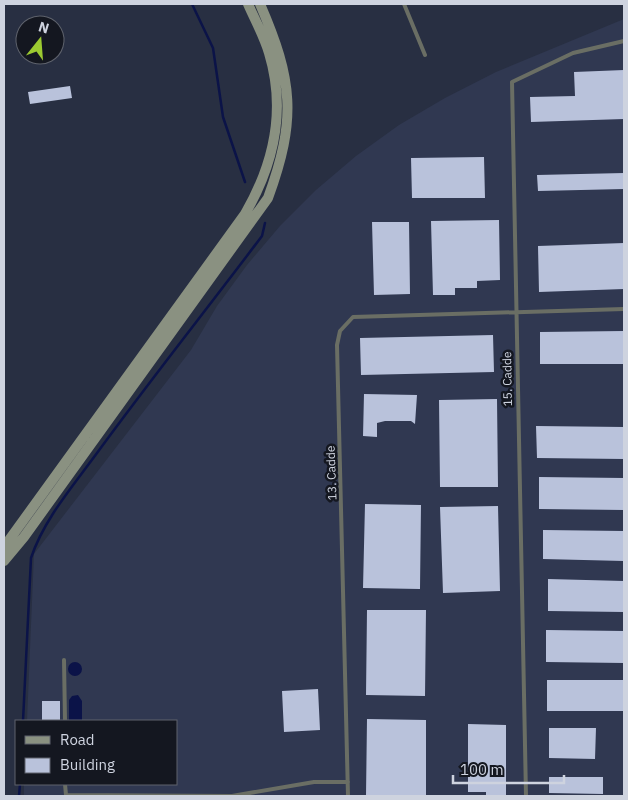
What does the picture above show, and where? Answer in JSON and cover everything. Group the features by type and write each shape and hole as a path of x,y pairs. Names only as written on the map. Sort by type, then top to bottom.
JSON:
{"street":[{"path":"4,546 245,214 260,188 271,156 277,118 276,86 269,52 248,4"},
{"path":"4,561 47,505 268,198 279,168 288,128 287,88 278,46 260,4"}],"lane":[{"path":"404,4 424,55"},
{"name":"15. Cadde","path":"526,796 515,312 512,82 573,53 624,41"},
{"name":"13. Cadde","path":"348,796 337,345 338,336 343,327 353,317 624,309"},
{"path":"64,660 65,720"},
{"path":"66,785 66,795 232,796 314,782 348,782"}],"shaded area":[{"path":"624,19 624,796 24,796 24,785 178,785 178,720 27,720 34,554 191,350 217,306 247,265 280,226 316,190 356,156 399,125 445,98 496,72"},
{"path":"75,662 80,664 82,669 80,674 75,676 70,674 68,669 70,664"},
{"path":"78,695 82,701 82,720 69,720 69,700 72,696"}],"building":[{"path":"624,70 624,119 531,122 530,97 575,96 574,72"},
{"path":"70,86 72,98 30,104 28,92"},
{"path":"484,157 485,198 412,198 411,158"},
{"path":"624,173 624,189 538,191 537,175"},
{"path":"499,220 500,280 477,281 477,288 455,288 455,295 433,295 431,221"},
{"path":"372,222 409,222 410,294 374,295"},
{"path":"624,243 624,289 539,292 538,246"},
{"path":"624,331 624,364 540,364 540,332"},
{"path":"493,335 494,372 361,375 360,338"},
{"path":"364,394 417,395 415,424 411,421 385,421 377,423 377,437 363,436"},
{"path":"497,399 498,487 440,487 439,400"},
{"path":"536,426 624,427 624,459 537,458"},
{"path":"539,477 624,478 624,510 539,509"},
{"path":"365,504 421,505 420,589 363,588"},
{"path":"498,506 500,591 443,593 440,507"},
{"path":"543,530 624,531 624,561 543,559"},
{"path":"548,579 624,581 624,612 548,611"},
{"path":"367,610 426,610 425,696 366,695"},
{"path":"546,630 624,631 624,663 546,662"},
{"path":"547,680 624,680 624,711 547,711"},
{"path":"318,689 320,730 284,732 282,691"},
{"path":"42,701 60,701 60,720 42,720"},
{"path":"367,719 426,720 426,796 366,796"},
{"path":"468,724 506,725 506,796 486,796 486,792 468,792"},
{"path":"549,728 596,728 595,759 549,758"},
{"path":"549,777 603,777 603,794 549,793"}],"waterway":[{"path":"192,4 213,48 223,117 245,182"},
{"path":"23,720 31,558 43,530 69,490 262,236 265,223"},
{"path":"19,796 20,785"}]}
